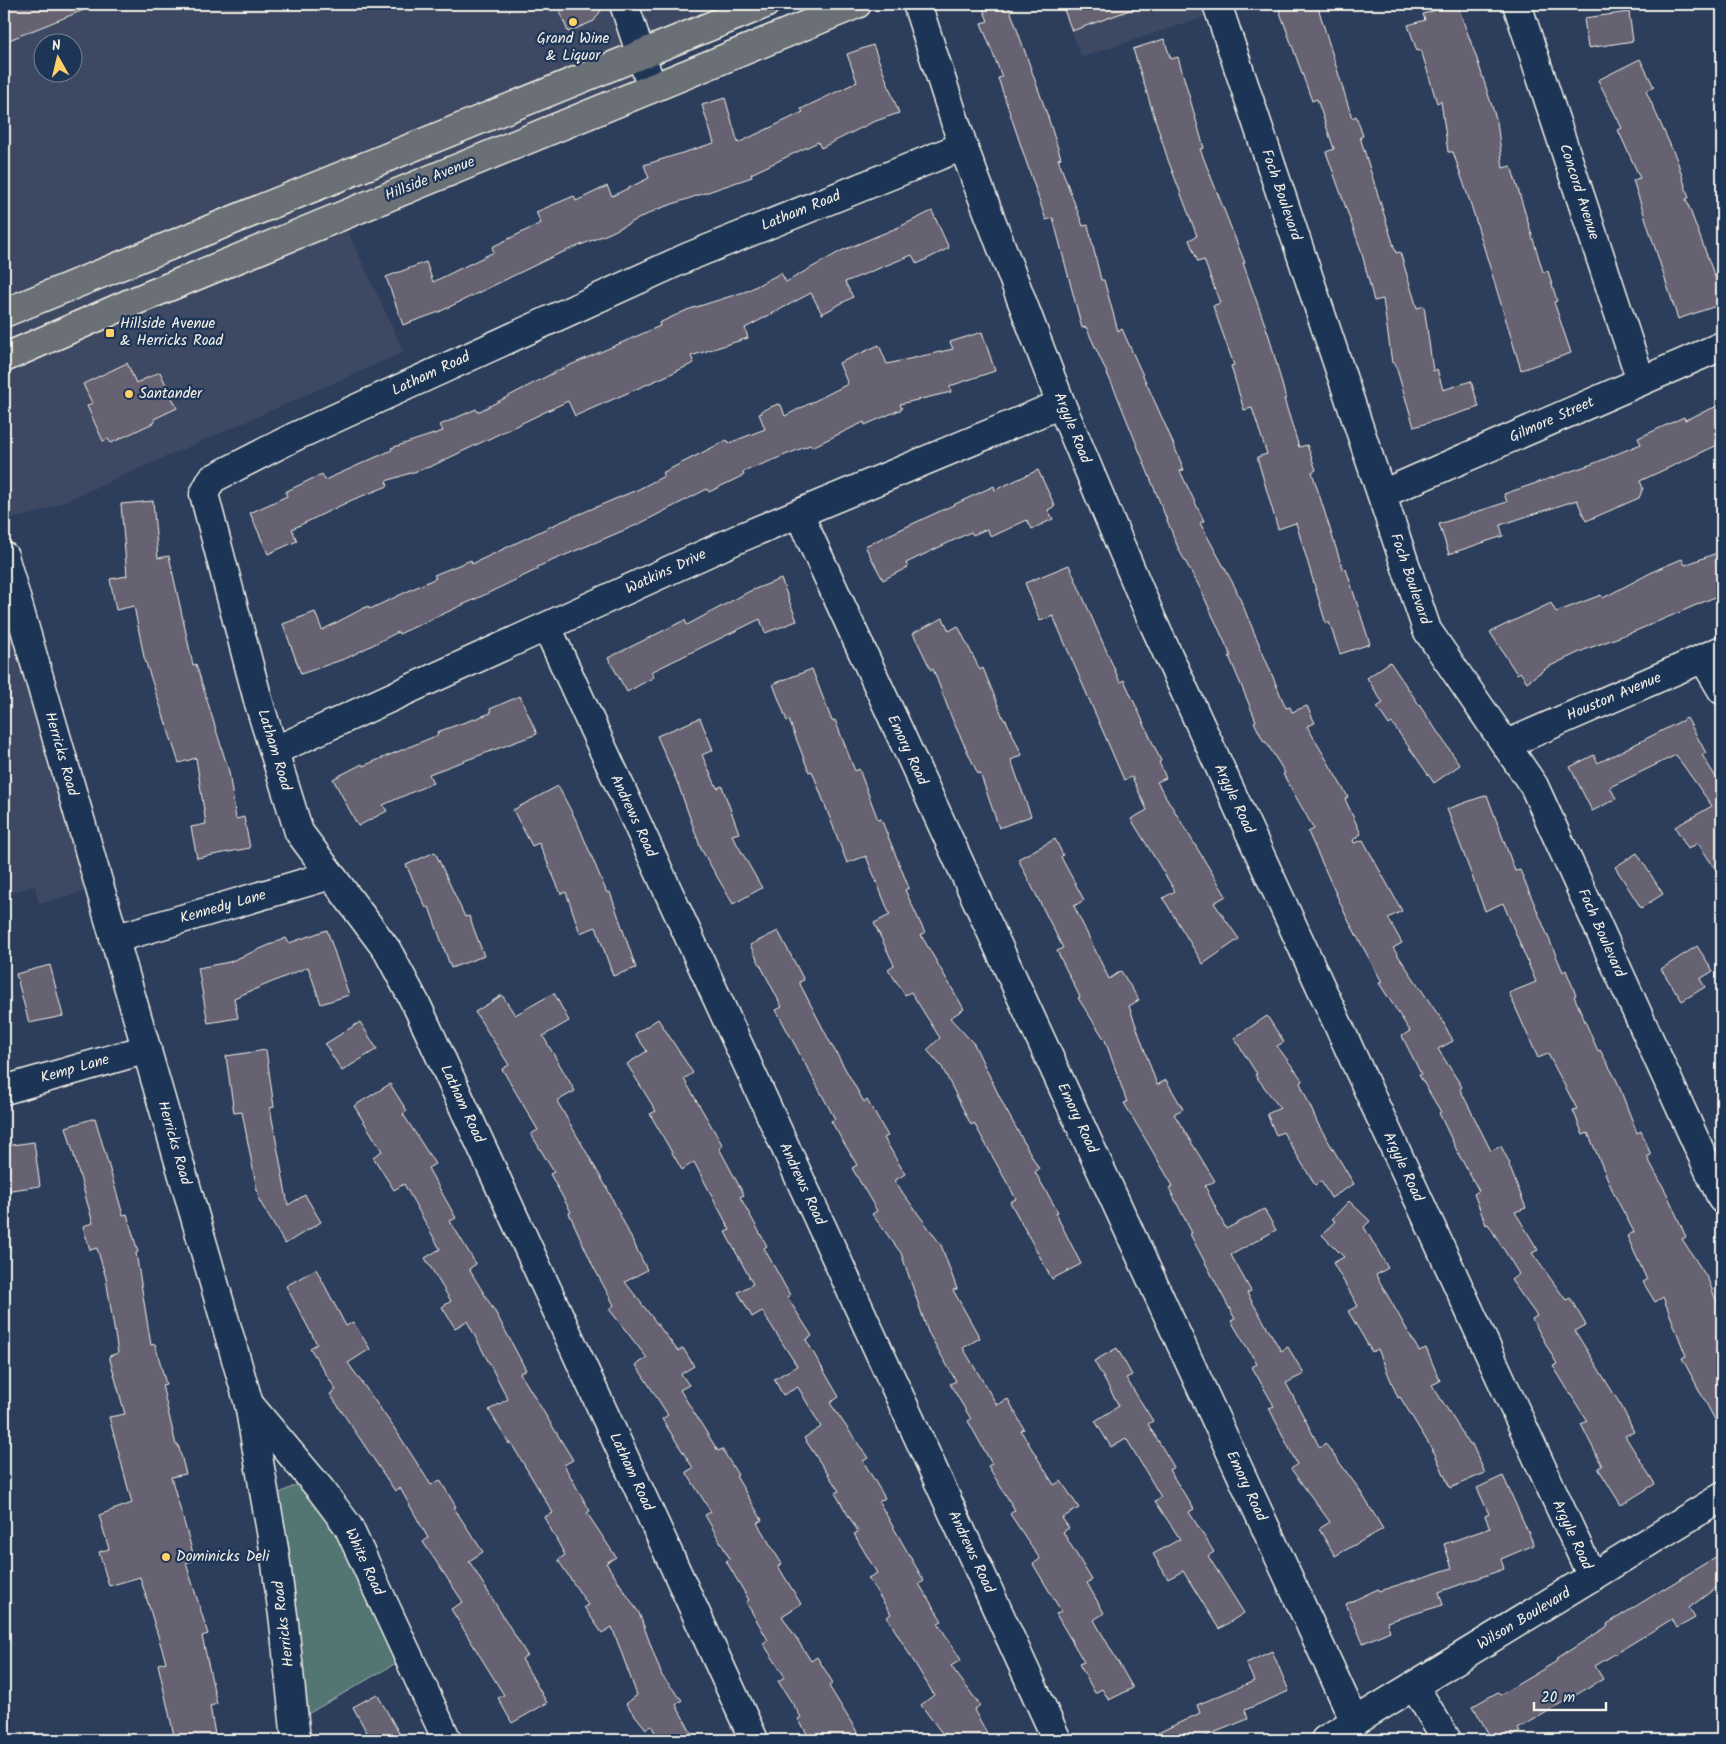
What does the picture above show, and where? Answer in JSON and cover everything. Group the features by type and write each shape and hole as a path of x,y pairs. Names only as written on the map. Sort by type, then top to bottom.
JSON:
{"main road":[{"path":"4,313 765,4"},
{"name":"Hillside Avenue","path":"4,358 130,303 857,4"}],"street":[{"path":"624,4 652,88"},
{"name":"Argyle Road","path":"916,4 963,146 1061,404 1156,629 1592,1577"},
{"name":"Foch Boulevard","path":"1216,4 1382,494 1426,630 1507,744 1534,786 1722,1199"},
{"name":"Concord Avenue","path":"1517,4 1641,381"},
{"name":"Latham Road","path":"754,1740 418,1008 387,950 299,832 274,751 205,505 204,494 212,479 294,437 688,257 963,146"},
{"name":"Gilmore Street","path":"1382,494 1722,346"},
{"name":"Watkins Drive","path":"274,751 742,537 1061,404"},
{"name":"Emory Road","path":"799,514 1355,1722"},
{"name":"Herricks Road","path":"4,556 249,1404 274,1548 296,1740"},
{"name":"Andrews Road","path":"546,627 1057,1740"},
{"path":"1713,654 1722,690"},
{"name":"Houston Avenue","path":"1507,744 1713,654"},
{"name":"Kennedy Lane","path":"114,939 331,875"},
{"name":"Kemp Lane","path":"4,1090 147,1049"},
{"name":"White Road","path":"249,1404 321,1490 348,1526 447,1740"},
{"name":"Wilson Boulevard","path":"1325,1740 1722,1497"},
{"path":"1414,1686 1447,1740"}],"shaded area":[{"path":"4,4 765,4 641,54 652,88 341,217 404,352 38,513 4,520"},
{"path":"1060,4 1244,4 1082,57"},
{"path":"4,556 99,887 39,904 35,886 4,895"}],"green space":[{"path":"302,1482 341,1531 403,1659 306,1715 272,1497"}],"building":[{"path":"4,4 96,4 96,5 4,42"},
{"path":"557,4 605,4 594,21 568,32"},
{"path":"981,4 1008,4 1047,114 1061,158 1058,159 1083,226 1088,225 1101,280 1104,280 1118,331 1122,329 1168,431 1184,470 1180,471 1204,521 1200,523 1235,587 1286,708 1290,707 1292,712 1307,706 1315,723 1307,726 1348,797 1345,799 1361,834 1353,840 1354,843 1363,840 1402,911 1388,918 1402,943 1393,948 1440,1016 1453,1041 1438,1049 1462,1087 1460,1089 1491,1151 1501,1146 1510,1164 1526,1208 1515,1212 1538,1250 1532,1253 1566,1300 1570,1298 1586,1325 1575,1331 1622,1407 1634,1432 1625,1436 1655,1484 1621,1505 1598,1468 1602,1466 1581,1424 1587,1421 1553,1366 1557,1364 1532,1319 1537,1316 1511,1280 1519,1274 1488,1224 1486,1225 1474,1194 1479,1191 1459,1155 1439,1113 1441,1112 1419,1075 1421,1074 1402,1036 1410,1031 1379,983 1382,982 1347,918 1308,832 1314,829 1283,774 1285,773 1266,742 1264,742 1254,722 1256,721 1229,656 1231,656 1199,586 1179,550 1116,393 1086,327 1082,328 1053,218 1046,220 998,78 1002,77 981,23 988,21"},
{"path":"1062,4 1141,4 1141,6 1072,31"},
{"path":"1277,4 1317,4 1352,118 1356,116 1363,136 1360,137 1396,253 1400,252 1417,308 1424,306 1433,371 1437,369 1443,390 1471,381 1479,407 1414,427 1395,363 1392,363 1383,299 1374,301 1361,250 1326,152 1334,149 1317,99 1312,101"},
{"path":"1457,4 1477,59 1497,122 1503,168 1511,166 1543,272 1548,271 1557,301 1554,302 1571,353 1521,370 1472,208 1453,152 1448,152 1441,101 1437,103 1421,50 1417,51 1408,25 1425,20 1423,14"},
{"path":"1629,12 1633,41 1588,48 1584,18"},
{"path":"1164,39 1171,59 1178,57 1204,148 1200,149 1245,263 1243,263 1269,336 1286,399 1284,399 1299,447 1307,445 1316,470 1312,472 1343,570 1346,569 1370,644 1340,654 1329,622 1326,624 1296,523 1278,529 1257,457 1267,454 1252,408 1244,410 1231,366 1234,365 1213,306 1220,303 1204,260 1198,262 1189,240 1197,236 1168,160 1133,49"},
{"path":"873,45 899,113 873,122 821,148 818,142 751,174 752,177 658,209 610,233 556,255 439,312 403,325 386,277 426,262 433,282 494,252 492,247 541,223 536,212 574,196 576,201 607,186 612,196 649,178 644,165 714,143 702,105 725,98 738,143 803,112 801,109 857,82 847,54"},
{"path":"1640,59 1654,87 1646,91 1677,160 1689,198 1686,199 1722,296 1722,304 1678,319 1633,180 1640,178 1618,130 1622,128 1598,80"},
{"path":"932,211 949,248 917,264 912,255 845,282 853,297 822,314 811,293 745,328 748,338 691,356 694,363 666,376 575,416 568,401 432,466 386,481 388,486 352,500 292,529 297,541 268,554 250,513 287,496 285,492 322,474 325,480 392,450 391,448 443,431 440,425 476,409 478,412 559,370 660,326 659,323 687,310 747,291 781,273 786,282 841,251"},
{"path":"982,332 995,371 950,386 951,392 900,404 902,409 865,425 864,422 812,447 810,445 743,472 744,475 709,492 707,489 639,524 537,567 538,569 480,597 399,634 398,632 347,658 301,674 283,624 315,612 322,630 368,606 370,609 436,578 434,575 471,560 472,564 558,523 639,489 664,476 662,473 727,440 729,443 765,429 759,414 762,413 761,411 778,404 781,405 785,416 848,384 839,363 879,345 887,364 953,349 950,342"},
{"name":"Santander","path":"127,363 136,383 160,372 177,408 154,419 155,422 111,443 108,439 103,441 87,406 92,403 83,384"},
{"path":"1722,404 1722,443 1640,481 1643,488 1639,498 1586,521 1577,500 1500,525 1503,536 1449,554 1439,524 1507,502 1504,494 1595,463 1641,444 1638,438 1684,417 1685,420"},
{"path":"1038,470 1055,506 1048,510 1053,519 1032,529 1027,520 991,537 987,529 973,535 971,532 906,563 908,567 883,580 865,546 994,486 995,490"},
{"path":"153,501 158,558 169,556 193,665 196,664 229,772 236,819 244,817 250,848 197,858 191,827 206,824 196,758 179,763 144,657 134,606 116,610 110,579 127,576 121,504"},
{"path":"1722,551 1722,594 1638,630 1584,650 1548,667 1527,682 1520,672 1517,674 1490,632 1551,603 1556,612 1601,595 1603,598 1658,569 1682,559 1685,565"},
{"path":"1069,565 1120,682 1124,680 1161,761 1159,762 1166,778 1157,782 1226,896 1214,903 1239,939 1203,964 1163,898 1175,891 1131,819 1147,810 1132,777 1124,780 1053,616 1040,621 1025,583"},
{"path":"781,579 797,621 765,633 760,619 651,672 654,677 627,692 608,658 685,620 687,625 750,591"},
{"path":"943,618 949,631 958,626 980,670 983,668 1004,720 1006,720 1022,755 1011,760 1031,816 999,828 980,773 978,774 953,721 933,669 931,670 913,633"},
{"path":"1390,662 1460,765 1434,783 1392,723 1389,725 1377,707 1383,703 1367,678"},
{"path":"812,669 832,721 835,720 855,771 859,769 878,820 881,819 909,888 905,890 925,933 921,935 964,1009 950,1018 974,1044 1005,1108 1039,1169 1035,1172 1058,1212 1056,1214 1081,1264 1052,1279 1010,1202 1016,1199 974,1123 971,1125 942,1067 927,1050 940,1038 911,992 905,995 888,969 894,965 874,923 890,915 866,856 847,863 812,771 809,772 789,720 787,721 773,684"},
{"path":"520,696 537,734 429,774 433,783 383,805 387,811 358,826 333,779 362,764 363,766 438,735 437,732 491,713 490,709"},
{"path":"700,718 713,750 702,755 717,788 722,786 739,833 732,835 762,888 733,904 701,849 678,784 657,736"},
{"path":"1687,718 1706,753 1702,755 1722,787 1722,879 1698,843 1688,849 1675,827 1712,806 1676,755 1610,787 1616,799 1592,811 1570,767 1594,755 1598,763"},
{"path":"558,786 578,824 607,893 610,892 636,968 613,976 596,927 580,933 566,892 561,894 539,843 532,846 513,810"},
{"path":"1487,795 1515,871 1520,870 1563,972 1566,970 1576,995 1574,996 1598,1051 1600,1050 1617,1081 1637,1133 1641,1131 1651,1155 1647,1157 1667,1194 1686,1237 1682,1239 1708,1279 1722,1316 1722,1433 1682,1358 1686,1356 1663,1297 1655,1302 1643,1282 1647,1280 1627,1236 1634,1232 1614,1194 1588,1133 1583,1135 1573,1110 1577,1109 1548,1054 1538,1058 1509,993 1536,982 1503,903 1485,911 1447,809"},
{"path":"1055,839 1063,855 1061,857 1084,900 1074,906 1109,979 1121,971 1139,1000 1129,1006 1157,1085 1166,1080 1183,1109 1174,1114 1215,1181 1205,1186 1226,1229 1264,1209 1276,1230 1231,1255 1251,1291 1247,1293 1281,1351 1288,1347 1304,1374 1286,1383 1320,1448 1325,1443 1359,1489 1383,1529 1335,1556 1319,1529 1330,1522 1291,1469 1297,1464 1269,1408 1274,1406 1252,1367 1257,1364 1231,1321 1235,1319 1190,1234 1192,1233 1169,1188 1173,1186 1124,1103 1127,1102 1105,1040 1078,998 1080,997 1057,951 1063,948 1018,859"},
{"path":"435,852 465,917 469,916 484,956 451,968 429,907 426,908 406,865"},
{"path":"1637,853 1663,894 1641,908 1615,867"},
{"path":"327,930 349,995 321,1004 308,967 234,998 238,1018 208,1023 198,968 229,962 286,938 289,943"},
{"path":"778,931 804,980 799,982 830,1042 864,1102 867,1100 888,1136 884,1138 905,1174 894,1181 941,1245 957,1289 953,1290 980,1338 963,1348 997,1405 1008,1399 1024,1429 1021,1431 1054,1485 1061,1481 1079,1508 1062,1518 1069,1528 1063,1532 1092,1580 1087,1583 1104,1613 1094,1620 1133,1688 1109,1700 1102,1689 1095,1693 1079,1664 1084,1662 1056,1614 1061,1611 1033,1564 1040,1559 1010,1514 1015,1510 988,1466 992,1464 968,1421 971,1419 950,1384 956,1381 928,1332 901,1253 872,1214 877,1211 852,1168 857,1165 831,1121 835,1119 776,1010 782,1007 750,945"},
{"path":"1697,946 1713,971 1700,979 1705,987 1682,1001 1661,969"},
{"path":"50,965 63,1016 29,1023 16,974"},
{"path":"554,993 569,1021 543,1036 575,1091 557,1101 607,1188 647,1270 625,1282 678,1351 683,1348 694,1366 681,1374 689,1385 680,1390 718,1451 722,1449 738,1475 736,1476 762,1520 757,1523 782,1564 778,1566 801,1604 782,1616 811,1661 817,1657 833,1683 829,1686 862,1740 811,1740 798,1719 801,1717 778,1681 785,1677 763,1643 768,1640 746,1602 749,1600 726,1561 730,1559 705,1515 711,1512 686,1472 693,1468 662,1419 668,1415 636,1365 647,1358 609,1309 614,1305 594,1268 569,1213 571,1212 550,1174 554,1172 531,1134 538,1130 502,1069 509,1065 475,1012 502,995 515,1015"},
{"path":"1267,1016 1284,1042 1277,1046 1303,1081 1300,1083 1318,1124 1354,1184 1331,1198 1321,1181 1315,1185 1283,1132 1276,1135 1267,1114 1280,1108 1255,1075 1257,1074 1234,1038"},
{"path":"658,1019 693,1073 684,1079 723,1146 719,1148 744,1195 740,1197 767,1246 764,1248 790,1295 787,1297 812,1336 806,1340 839,1397 830,1403 868,1458 863,1461 885,1498 879,1502 924,1581 919,1584 942,1621 938,1623 961,1660 951,1666 980,1705 974,1710 991,1740 947,1740 921,1705 934,1695 887,1617 891,1614 868,1578 877,1573 854,1534 858,1532 835,1493 839,1491 804,1438 821,1427 798,1387 783,1395 774,1379 797,1366 762,1311 752,1317 738,1292 753,1284 725,1232 730,1230 694,1162 682,1170 650,1114 656,1111 627,1064 647,1051 635,1034"},
{"path":"360,1022 377,1049 342,1071 325,1044"},
{"path":"266,1050 274,1107 270,1108 288,1205 305,1195 321,1222 285,1244 259,1200 242,1112 234,1113 226,1056"},
{"path":"390,1084 407,1111 403,1114 435,1164 428,1168 456,1218 450,1221 476,1264 469,1269 497,1315 526,1370 520,1373 573,1460 564,1465 590,1511 587,1513 616,1557 606,1563 639,1613 662,1676 682,1700 676,1705 695,1740 659,1740 651,1725 646,1729 626,1704 637,1695 612,1627 602,1633 584,1607 588,1605 558,1560 565,1555 544,1517 553,1513 489,1410 508,1399 467,1321 455,1328 442,1307 451,1301 425,1258 440,1249 404,1184 394,1190 373,1157 382,1151 354,1106"},
{"path":"95,1118 123,1215 127,1214 138,1252 136,1253 151,1345 155,1344 166,1384 162,1385 176,1445 178,1444 186,1474 171,1477 195,1560 186,1563 208,1634 202,1636 217,1704 210,1706 216,1740 175,1740 158,1664 166,1662 140,1577 109,1586 99,1552 109,1549 99,1515 132,1503 109,1417 125,1414 109,1356 118,1353 106,1278 97,1248 90,1250 83,1226 93,1223 66,1127"},
{"path":"34,1142 40,1186 4,1191 4,1146"},
{"path":"1349,1201 1370,1221 1364,1227 1388,1268 1376,1275 1419,1351 1426,1348 1440,1381 1432,1385 1470,1445 1472,1444 1485,1473 1450,1488 1435,1454 1400,1397 1398,1398 1378,1349 1372,1352 1348,1311 1358,1306 1333,1263 1344,1257 1322,1235 1335,1221 1332,1219"},
{"path":"316,1269 346,1326 353,1322 370,1349 348,1363 397,1432 431,1485 440,1480 456,1507 454,1508 483,1552 469,1561 527,1655 522,1659 547,1703 512,1723 498,1698 504,1695 451,1609 463,1602 423,1542 428,1538 400,1488 395,1491 330,1394 336,1390 310,1348 317,1344 286,1286"},
{"path":"1117,1348 1132,1375 1126,1378 1153,1421 1148,1424 1174,1467 1169,1470 1194,1509 1189,1512 1214,1552 1208,1556 1244,1613 1219,1629 1183,1571 1168,1579 1153,1554 1180,1539 1155,1501 1161,1497 1126,1438 1111,1447 1095,1421 1119,1406 1094,1361"},
{"path":"1503,1476 1534,1545 1501,1559 1504,1569 1439,1592 1443,1605 1387,1622 1390,1631 1363,1643 1346,1604 1378,1589 1379,1591 1452,1568 1444,1544 1490,1528 1485,1516 1489,1514 1477,1488"},
{"path":"1722,1553 1722,1583 1689,1608 1695,1618 1677,1628 1672,1619 1595,1666 1603,1679 1518,1729 1520,1732 1504,1740 1492,1740 1473,1706 1498,1692 1500,1695 1557,1661 1556,1659 1608,1626 1607,1624"},
{"path":"1272,1651 1289,1691 1245,1710 1248,1719 1196,1740 1143,1740 1200,1713 1197,1705 1254,1681 1246,1663"},
{"path":"377,1694 403,1740 371,1740 353,1707"}],"place":[{"name":"Grand Wine & Liquor","path":"573,22"},
{"name":"Hillside Avenue & Herricks Road","path":"110,333"},
{"name":"Santander","path":"129,394"},
{"name":"Dominicks Deli","path":"166,1557"}]}
